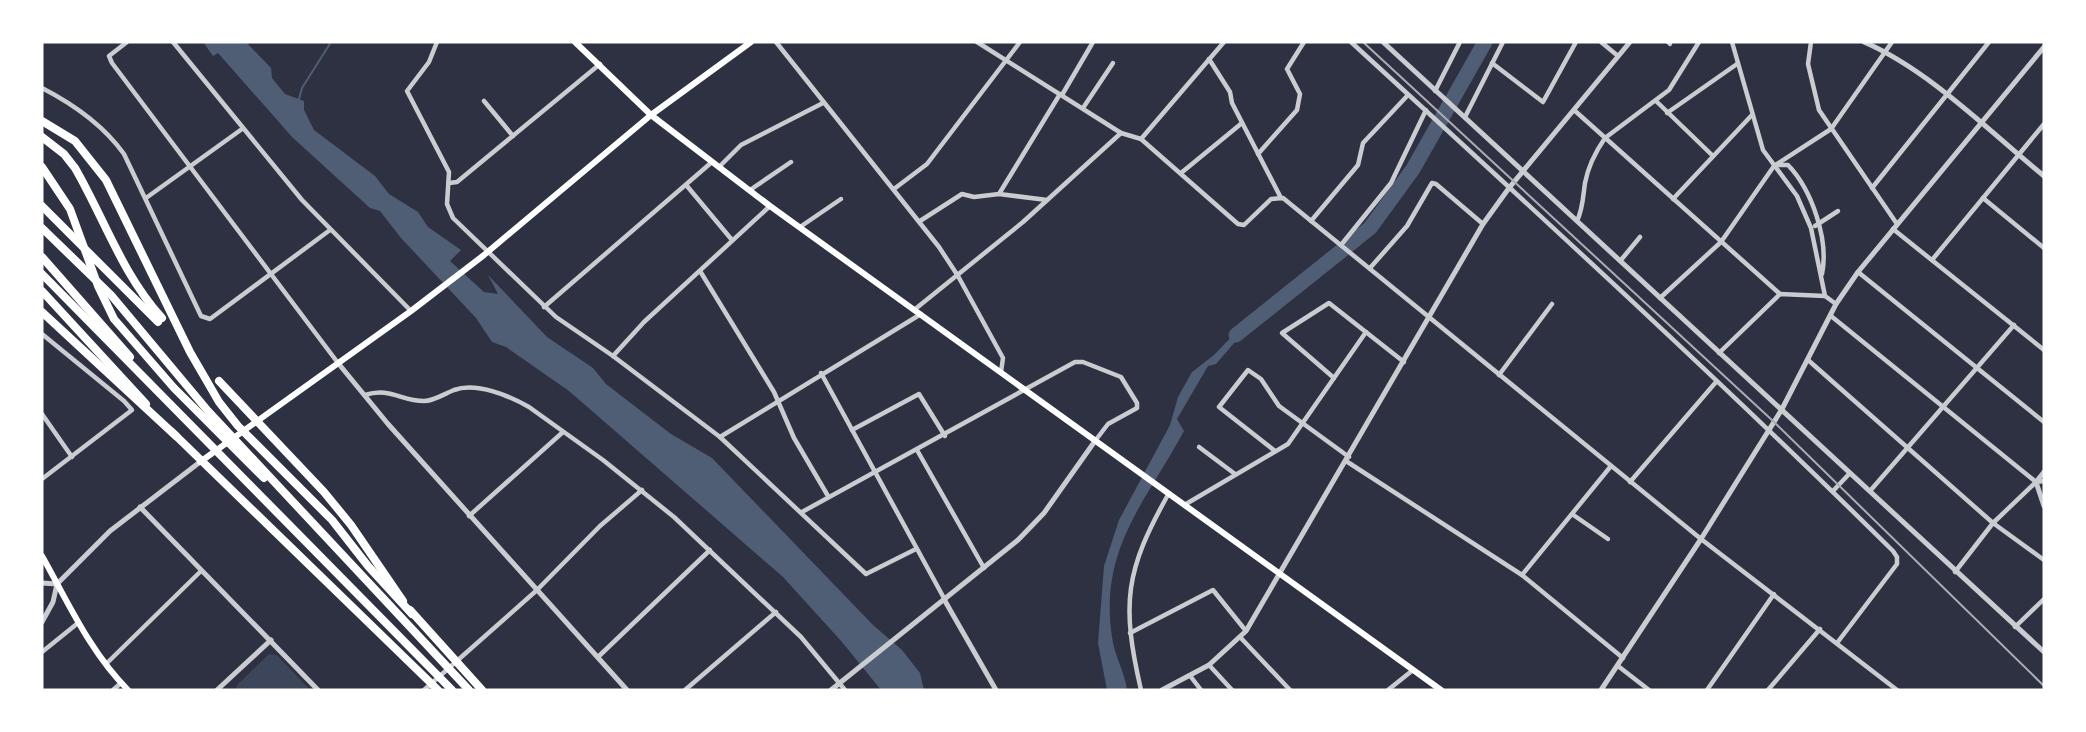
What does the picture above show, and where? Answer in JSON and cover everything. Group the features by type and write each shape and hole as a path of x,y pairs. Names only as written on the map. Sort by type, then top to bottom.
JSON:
{"highway":[{"path":"42,121 75,141 106,180 210,388 238,426 332,520 368,566 482,690"},
{"path":"42,137 64,154 75,168 125,267 160,320 42,206"},
{"path":"42,167 53,180 70,209 98,286 114,319 200,415 345,556"},
{"path":"42,228 111,295 208,411 469,690"},
{"path":"42,257 168,402"},
{"path":"42,274 452,690"},
{"path":"42,291 200,462 438,690"},
{"path":"42,312 176,436"},
{"path":"219,381 259,421 351,525 412,614"}],"main road":[{"path":"575,42 651,115 770,206 1441,690"},
{"path":"200,462 411,311 487,253 651,115 751,42"},
{"path":"42,556 78,623 106,664 128,690"}],"street":[{"path":"127,42 109,56 112,63 338,363 469,516 627,690"},
{"path":"173,42 242,129 330,230 411,311"},
{"path":"437,42 429,62 407,91 449,172 447,204 449,213 544,307 720,437 866,574 916,549"},
{"path":"776,42 823,104 920,221 958,276 1003,358 1000,372"},
{"path":"977,42 1122,133 1141,139 1238,225 1244,225 1271,199 1281,198"},
{"path":"894,189 927,164 1020,42"},
{"path":"999,194 1093,42"},
{"path":"1141,139 1224,42"},
{"path":"1258,154 1297,110 1299,90 1287,69 1304,42"},
{"path":"1351,42 1455,135 1768,429 1893,551 1898,561 1837,642"},
{"path":"1383,42 2044,652"},
{"path":"1435,91 1460,42"},
{"path":"1465,117 1503,42"},
{"path":"1492,63 1543,102 1576,42"},
{"path":"1601,42 1618,56"},
{"path":"1162,690 1191,677 1209,665 1246,631 1281,575 1483,224 1509,188 1630,42"},
{"path":"1577,221 1582,210 1585,180 1590,165 1605,138 1673,86 1698,42"},
{"path":"1732,42 1751,116 1763,150 1797,196 1811,228 1825,296"},
{"path":"1811,42 1808,64 1813,93 1819,110 1872,188 1895,227 1932,260 2044,350"},
{"path":"1864,42 1885,51 1947,96 2044,176"},
{"path":"1660,298 1721,242 1774,165 1831,129 1892,42"},
{"path":"1872,188 1989,42"},
{"path":"1601,690 1701,539 1782,409 1836,304 1858,272 2044,47"},
{"path":"1209,59 1230,92 1232,103 1281,198 1311,220 1701,539 1897,690"},
{"path":"1083,108 1113,63"},
{"path":"449,183 457,182 600,64"},
{"path":"1667,113 1737,64"},
{"path":"42,88 87,117 114,141 146,198 201,316 210,319 330,230"},
{"path":"1311,220 1358,165 1363,143 1408,95"},
{"path":"484,101 513,136"},
{"path":"1656,101 1713,156"},
{"path":"719,167 741,145 823,104"},
{"path":"1341,246 1391,183 1426,110"},
{"path":"1574,110 1780,294 1825,296 1836,304"},
{"path":"1673,199 1751,116"},
{"path":"1181,173 1242,123"},
{"path":"1932,260 2044,124"},
{"path":"146,198 242,129"},
{"path":"914,310 958,276 1122,133"},
{"path":"544,307 687,186 712,162"},
{"path":"750,190 791,162"},
{"path":"1774,165 1788,165 1805,187 1824,247 1822,276"},
{"path":"1368,267 1407,226 1431,183 1436,184 1483,224"},
{"path":"687,186 732,240"},
{"path":"920,221 962,194 974,197 999,194 1047,200"},
{"path":"800,226 841,198"},
{"path":"1983,198 2044,248"},
{"path":"613,356 644,322 770,206"},
{"path":"1811,228 1838,211"},
{"path":"1621,260 1640,237"},
{"path":"700,271 778,400 794,438 828,496"},
{"path":"1858,272 2044,422"},
{"path":"1719,353 1780,294"},
{"path":"1334,378 1282,333 1329,303 1404,362"},
{"path":"1499,375 1552,304"},
{"path":"720,437 821,373 921,314"},
{"path":"1831,316 2036,482 2044,506"},
{"path":"1870,491 2014,325"},
{"path":"1186,504 1288,444 1365,332"},
{"path":"42,334 132,410 42,479"},
{"path":"1808,360 1993,523 2044,560"},
{"path":"802,512 874,471 945,436 1076,362 1083,362 1121,377 1137,403 1137,408 1108,424 1044,513 1018,540 985,569 831,690"},
{"path":"1275,451 1219,407 1248,370 1261,379 1279,406 1348,459 1522,575 1623,658"},
{"path":"821,373 916,549 996,690"},
{"path":"1630,482 1716,381"},
{"path":"365,395 385,391 426,401 457,389 479,389 517,400 642,490 710,550 776,612 845,690"},
{"path":"852,430 919,394 945,436"},
{"path":"42,414 72,457"},
{"path":"469,516 563,432"},
{"path":"1199,447 1235,474"},
{"path":"917,450 985,569"},
{"path":"42,622 53,602 57,584 110,531 200,462"},
{"path":"1522,575 1611,466"},
{"path":"1955,572 1993,523 2044,472"},
{"path":"1833,491 1850,473"},
{"path":"2036,482 2044,481"},
{"path":"424,690 537,590 600,526 642,490"},
{"path":"1141,690 1130,633 1128,599 1142,546 1169,493"},
{"path":"140,507 318,690"},
{"path":"1572,514 1608,539"},
{"path":"598,657 710,550"},
{"path":"106,664 201,571"},
{"path":"42,582 57,584"},
{"path":"1130,633 1210,590 1216,592 1246,631"},
{"path":"1707,690 1774,594"},
{"path":"2016,627 2044,599"},
{"path":"685,690 776,612"},
{"path":"42,652 78,623"},
{"path":"1768,690 1820,629"},
{"path":"1240,637 1290,690"},
{"path":"218,690 271,640"},
{"path":"1209,665 1232,690"},
{"path":"1618,666 1649,690"},
{"path":"1388,690 1413,670"},
{"path":"1191,677 1201,690"},
{"path":"113,690 121,683"}],"shaded area":[{"path":"203,42 246,42 271,68 272,78 285,94 304,101 304,110 314,130 375,176 389,194 418,212 428,227 461,250 450,261 484,292 498,294 488,275 547,337 593,368 606,384 671,434 712,458 873,625 902,650 920,673 924,690 881,690 842,642 783,577 569,391 506,347 492,342 476,318 401,238 380,211 370,208 292,137 218,53 213,56"},
{"path":"1254,320 1216,364 1208,366 1177,419 1184,431 1128,528 1112,578 1110,606 1113,644 1127,690 1107,690 1098,643 1104,566 1119,520 1170,425 1178,397 1192,372 1214,355 1237,331"},
{"path":"269,654 277,655 310,690 236,690 237,685"}],"waterway":[{"path":"299,99 302,88 331,42"},
{"path":"1236,335 1370,228 1413,169 1485,42"}],"railway":[{"path":"1363,42 1773,421 2044,686"}]}
